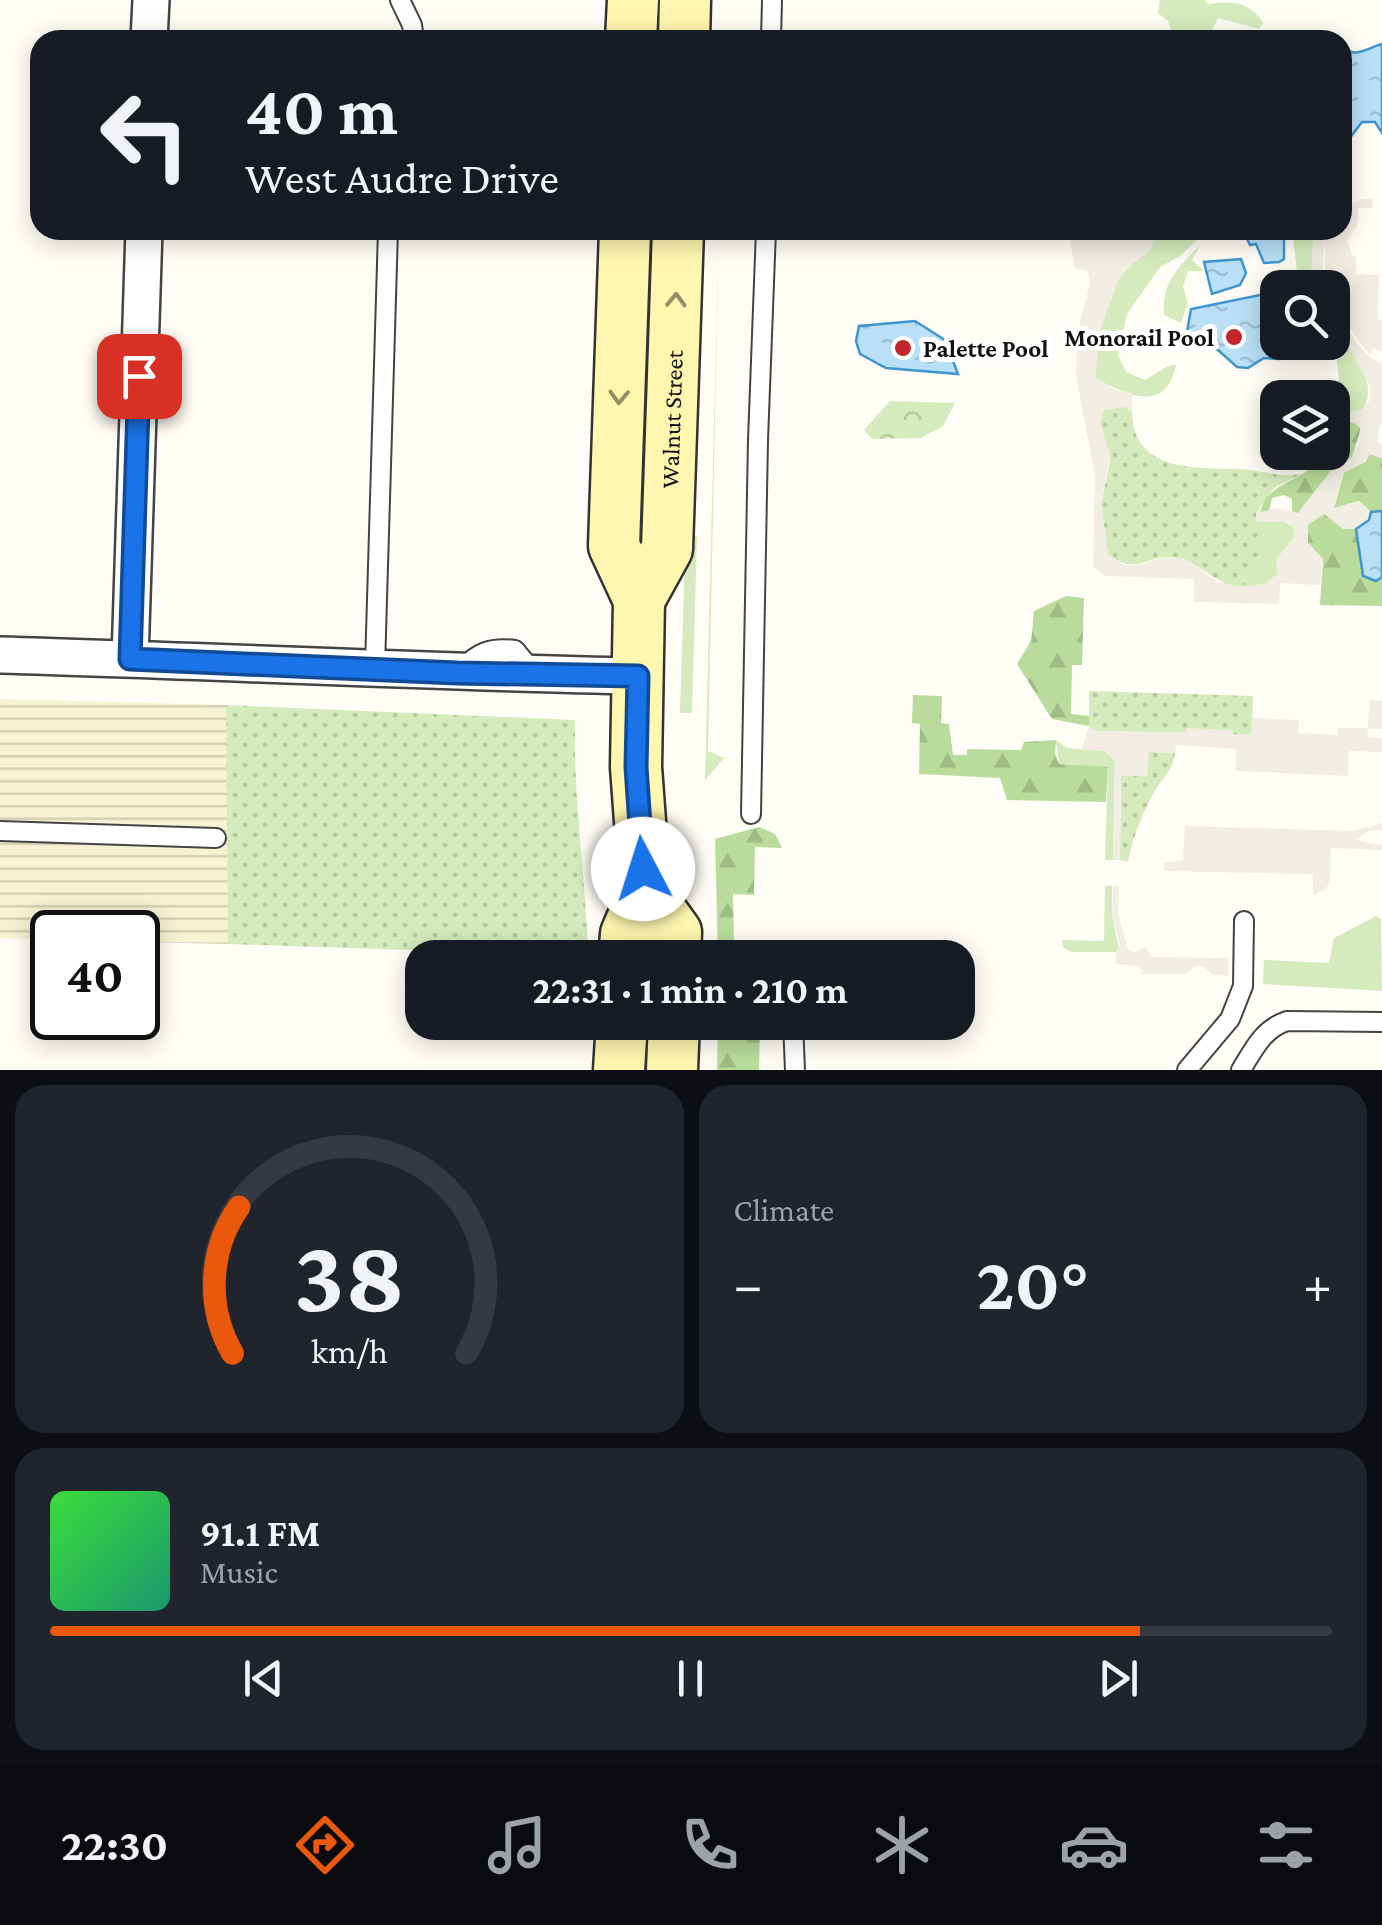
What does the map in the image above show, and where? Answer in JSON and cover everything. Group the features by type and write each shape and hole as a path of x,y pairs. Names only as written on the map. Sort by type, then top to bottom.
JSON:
{"street":[{"path":"150,30 151,0"},
{"path":"631,30 632,0"},
{"path":"684,30 685,0"},
{"path":"130,659 144,240"},
{"name":"Walnut Street","path":"625,240 614,546 639,600 637,783 645,889 626,940"},
{"name":"Walnut Street","path":"639,600 668,550 678,240"},
{"path":"0,656 638,676"},
{"path":"645,889 676,932 676,940"},
{"path":"620,1070 621,1040"},
{"path":"672,1070 673,1040"}],"lane":[{"path":"400,0 413,30"},
{"path":"771,30 772,0"},
{"path":"375,668 388,240"},
{"path":"751,814 766,240"},
{"path":"0,831 216,838"},
{"path":"1188,1070 1230,1019 1243,986 1244,921"},
{"path":"1240,1070 1264,1034 1287,1021 1382,1022"},
{"path":"794,1040 795,1070"}],"shaded area":[{"path":"1372,199 1373,208 1358,208 1357,228 1352,233 1352,203"},
{"path":"1070,240 1155,240 1149,252 1129,266 1118,281 1098,336 1096,378 1115,390 1132,393 1132,412 1126,407 1103,410 1100,422 1110,454 1101,504 1108,555 1123,565 1140,565 1165,557 1186,559 1217,582 1243,587 1264,584 1278,574 1276,560 1295,535 1288,522 1257,522 1256,513 1278,508 1298,513 1332,470 1350,470 1344,473 1334,508 1359,501 1371,512 1369,520 1356,529 1343,529 1324,514 1308,525 1308,543 1323,559 1320,585 1280,583 1279,604 1194,602 1194,579 1105,576 1093,567 1095,476 1076,375 1078,330 1090,283 1088,271 1074,268"},
{"path":"1313,240 1325,240 1323,270 1311,270"},
{"path":"1325,240 1348,240 1352,255 1356,256 1356,274 1379,275 1382,352 1374,348 1370,355 1350,329 1350,270 1325,270"},
{"path":"1350,332 1371,358 1382,364 1382,424 1378,442 1382,444 1382,458 1370,454 1365,462 1350,470 1360,428 1350,423 1350,412 1362,410 1370,400 1370,385 1350,350"},
{"path":"0,699 226,705 228,944 160,942 160,910 30,910 30,939 0,938"},
{"path":"1370,700 1382,701 1382,729 1368,729 1367,737 1382,738 1382,752 1349,751 1348,776 1236,771 1236,749 1176,745 1175,753 1149,752 1147,776 1121,776 1120,860 1113,860 1115,761 1105,751 1081,750 1089,726 1095,731 1186,732 1187,728 1233,730 1232,734 1251,735 1252,718 1299,720 1299,733 1337,735 1337,728 1368,728"},
{"path":"1382,823 1382,830 1369,831 1355,840 1382,845 1382,850 1331,848 1330,881 1326,889 1313,895 1313,874 1164,871 1164,863 1183,860 1185,826 1354,831"},
{"path":"1113,886 1119,887 1118,914 1128,950 1135,952 1146,947 1151,957 1228,958 1229,976 1213,975 1203,966 1186,974 1141,974 1138,966 1116,964 1120,945 1112,914"}],"green space":[{"path":"1160,0 1205,0 1207,4 1245,6 1263,23 1259,29 1218,18 1212,30 1171,30 1158,13"},
{"path":"719,240 708,751 724,758 705,780"},
{"path":"1154,240 1197,240 1160,267 1127,314 1118,355 1126,372 1145,380 1176,364 1164,390 1145,396 1120,391 1096,378 1106,303 1120,277"},
{"path":"1293,240 1313,240 1311,270 1297,270"},
{"path":"1200,245 1192,260 1204,271 1188,271 1183,287 1188,303 1181,323 1164,315 1165,293 1173,276"},
{"path":"1350,347 1366,376 1367,399 1362,410 1350,412 1350,380 1338,380 1337,360 1350,360"},
{"path":"890,401 955,403 943,426 921,438 872,439 864,430"},
{"path":"1117,407 1132,412 1135,432 1143,446 1170,463 1301,474 1274,488 1256,513 1257,522 1261,522 1261,563 1243,587 1225,583 1177,558 1129,564 1108,555 1101,504 1110,460 1100,422 1103,410"},
{"path":"1350,423 1361,428 1350,459"},
{"path":"1370,454 1382,458 1382,511 1371,512 1359,501 1334,508 1344,472 1365,462"},
{"path":"1308,470 1336,470 1298,514 1292,511 1292,499 1284,495 1272,498 1269,511 1260,512 1264,501 1280,486"},
{"path":"1324,513 1343,529 1356,529 1363,576 1376,581 1382,577 1382,606 1320,605 1323,559 1308,543 1308,524"},
{"path":"1281,520 1293,526 1295,535 1278,574 1264,584 1243,587 1261,563 1261,522"},
{"path":"686,535 697,536 692,713 680,713 685,552 694,552 694,543 685,542"},
{"path":"1066,596 1084,598 1082,665 1072,665 1071,714 1089,716 1089,726 1052,719 1017,664 1031,641 1034,611"},
{"path":"1089,691 1253,696 1252,735 1094,731 1089,726"},
{"path":"913,695 942,696 941,723 949,724 953,755 967,755 967,749 1021,750 1024,742 1056,740 1059,764 1108,766 1106,802 1007,800 1000,778 919,774 920,724 912,723"},
{"path":"226,705 575,720 587,940 405,940 405,950 228,944"},
{"path":"1056,740 1067,748 1105,751 1115,761 1113,860 1105,860 1108,767 1059,764"},
{"path":"1149,752 1175,753 1141,819 1128,862 1120,860 1121,775"},
{"path":"759,827 775,834 782,848 755,847 754,895 733,894 734,940 718,940 715,839"},
{"path":"1105,886 1112,886 1112,915 1119,949 1071,952 1063,947 1062,940 1104,941"},
{"path":"1376,916 1381,919 1382,991 1263,984 1264,960 1329,963 1334,938"},
{"path":"718,1040 760,1040 759,1070 717,1070"}],"water":[{"path":"1382,44 1382,133 1375,122 1362,122 1352,135 1352,51"},
{"path":"1248,240 1284,240 1284,259 1264,263 1256,244 1250,245"},
{"path":"1241,259 1246,273 1240,285 1212,294 1204,262"},
{"name":"Monorail Pool","path":"1260,295 1261,360 1248,368 1237,367 1218,350 1193,343 1187,332 1191,309"},
{"name":"Palette Pool","path":"915,321 945,340 958,374 886,368 860,354 856,341 859,326"},
{"path":"1382,511 1382,577 1376,581 1363,576 1356,529 1369,520 1371,512"}],"place":[{"name":"Monorail Pool","path":"1234,337"},
{"name":"Palette Pool","path":"903,348"}],"route":[{"path":"139,376 130,659 457,673 638,676 636,767 643,869"}]}
